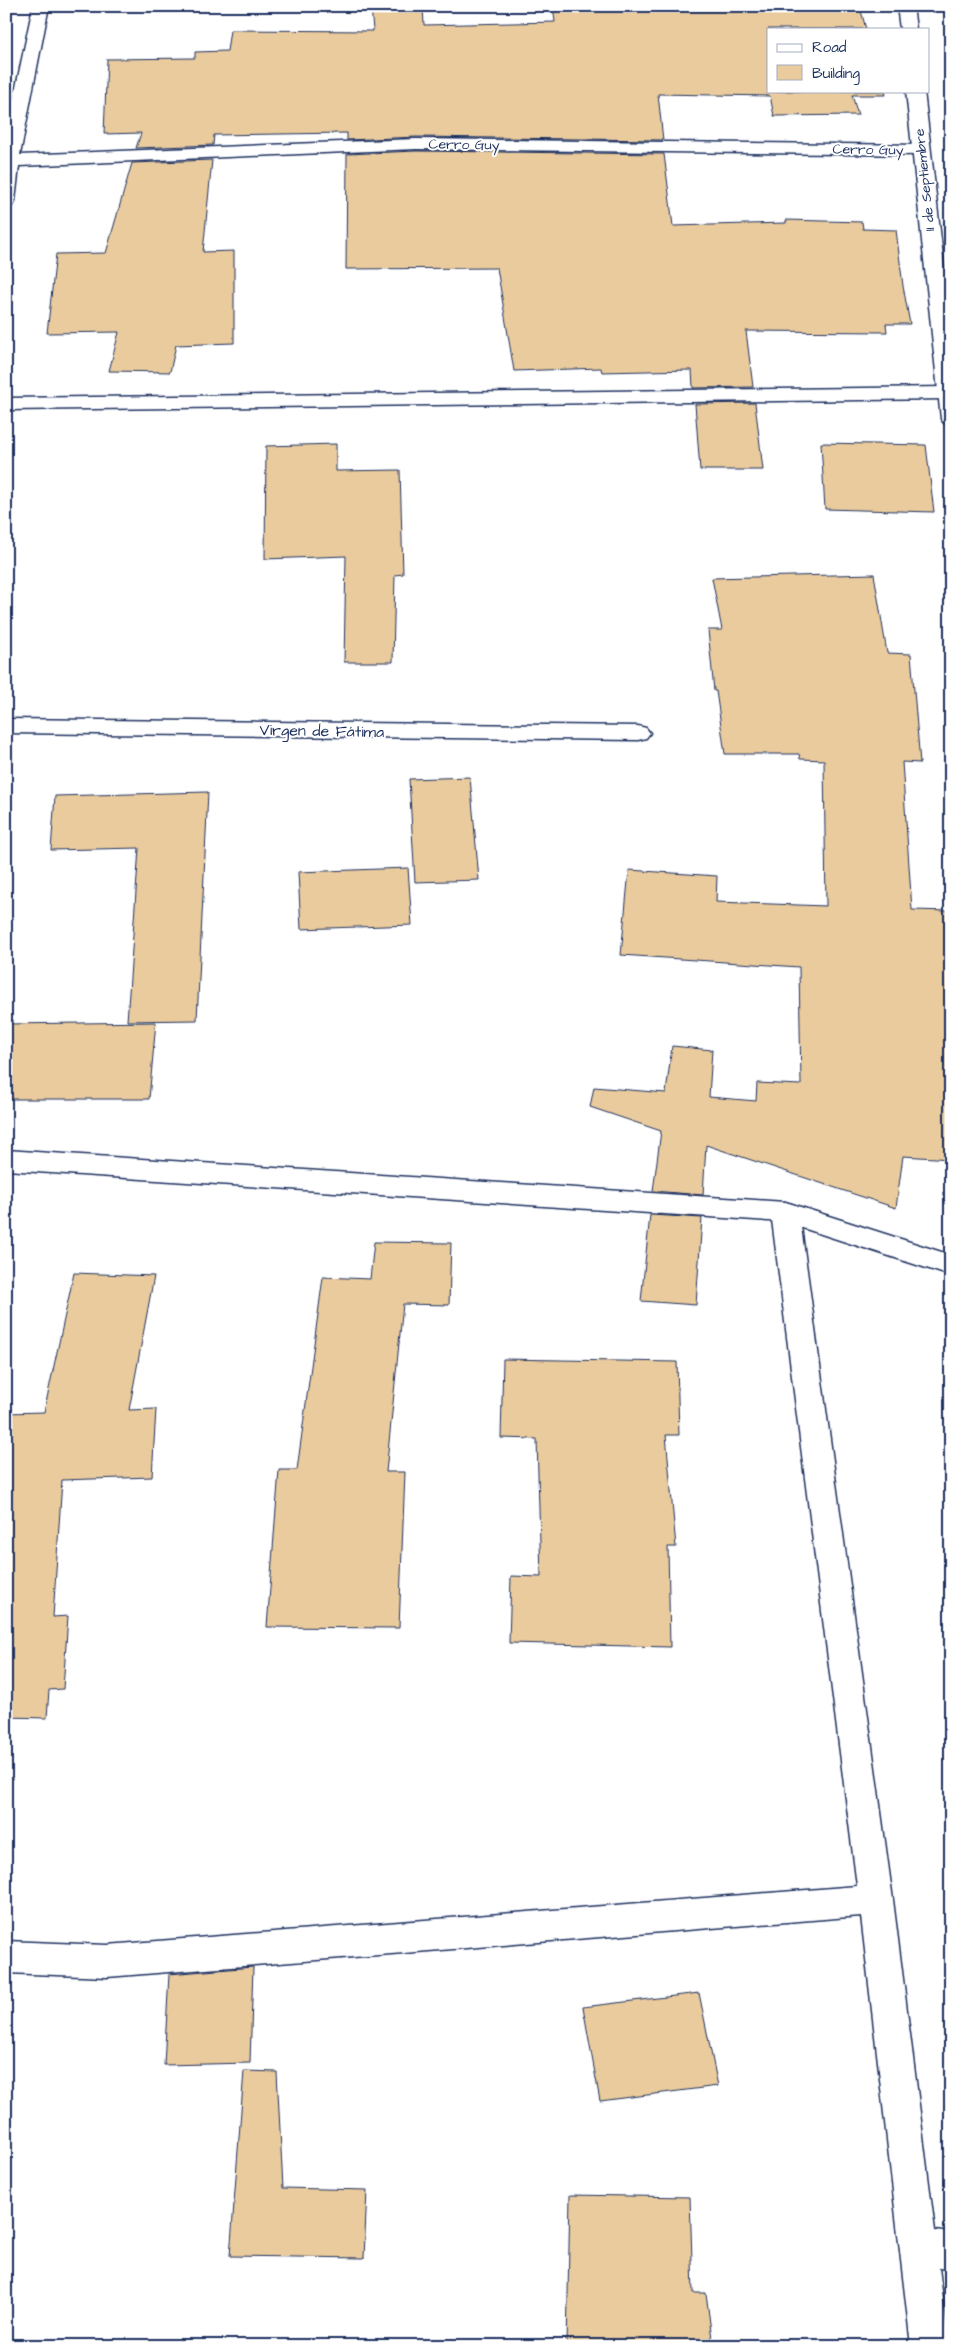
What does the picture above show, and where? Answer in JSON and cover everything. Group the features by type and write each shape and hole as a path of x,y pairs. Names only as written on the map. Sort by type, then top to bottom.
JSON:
{"street":[{"path":"6,201 8,161 41,6"},
{"path":"905,6 908,28"},
{"name":"11 de Septiembre","path":"915,92 951,419"},
{"name":"Cerro Guy","path":"8,161 416,144 921,150"},
{"path":"6,404 948,393"},
{"name":"Virgen de Fátima","path":"6,726 638,733"},
{"path":"6,1160 785,1212 951,1266"},
{"path":"785,1212 876,1900 934,2249 930,2346"},
{"path":"6,1957 107,1960 876,1900"}],"building":[{"path":"371,6 423,6 424,25 555,22 553,6 860,7 866,28 767,28 767,92 885,92 886,95 852,95 858,115 774,116 770,96 658,94 663,140 416,137 347,140 347,133 214,135 213,145 136,148 141,133 104,134 107,59 195,58 195,52 227,51 230,30 373,31"},
{"path":"416,151 664,154 673,226 786,223 786,220 862,222 863,229 896,230 910,324 886,324 887,332 746,331 753,387 693,388 692,370 602,372 601,368 514,371 497,268 346,269 347,154"},
{"path":"212,160 203,252 234,251 234,343 176,345 170,372 109,371 119,332 47,333 56,254 106,253 132,163"},
{"path":"755,403 763,470 700,470 695,404"},
{"path":"821,443 926,445 934,512 825,509"},
{"path":"336,444 336,471 400,470 403,574 395,575 393,662 344,662 346,556 265,559 266,446"},
{"path":"874,574 887,653 911,654 920,763 902,762 912,910 951,911 951,1159 903,1156 896,1208 706,1145 703,1195 653,1191 661,1131 590,1107 594,1087 666,1093 672,1046 712,1050 709,1097 756,1101 757,1083 801,1085 799,967 621,955 629,870 717,876 716,902 826,906 824,760 800,759 799,754 725,754 716,691 714,691 708,630 722,630 712,578"},
{"path":"470,777 479,880 415,882 409,779"},
{"path":"208,792 197,1020 127,1021 139,848 51,850 55,796"},
{"path":"408,868 412,925 301,929 298,872"},
{"path":"156,1022 149,1099 6,1099 6,1024"},
{"path":"650,1215 702,1218 696,1305 641,1301"},
{"path":"374,1242 451,1243 449,1305 403,1304 386,1472 405,1472 399,1628 267,1627 279,1470 297,1470 323,1277 370,1279"},
{"path":"74,1273 154,1276 129,1410 156,1409 152,1477 62,1480 53,1617 68,1616 63,1689 49,1690 47,1718 6,1717 6,1413 44,1412"},
{"path":"503,1359 677,1362 679,1435 666,1435 676,1547 668,1547 670,1647 509,1643 511,1576 541,1577 537,1439 501,1438"},
{"path":"253,1967 250,2063 164,2065 169,1974"},
{"path":"699,1993 718,2086 600,2101 583,2007"},
{"path":"244,2071 277,2072 283,2188 367,2190 364,2258 230,2256"},
{"path":"570,2195 690,2197 693,2293 706,2293 713,2346 567,2346"}]}
